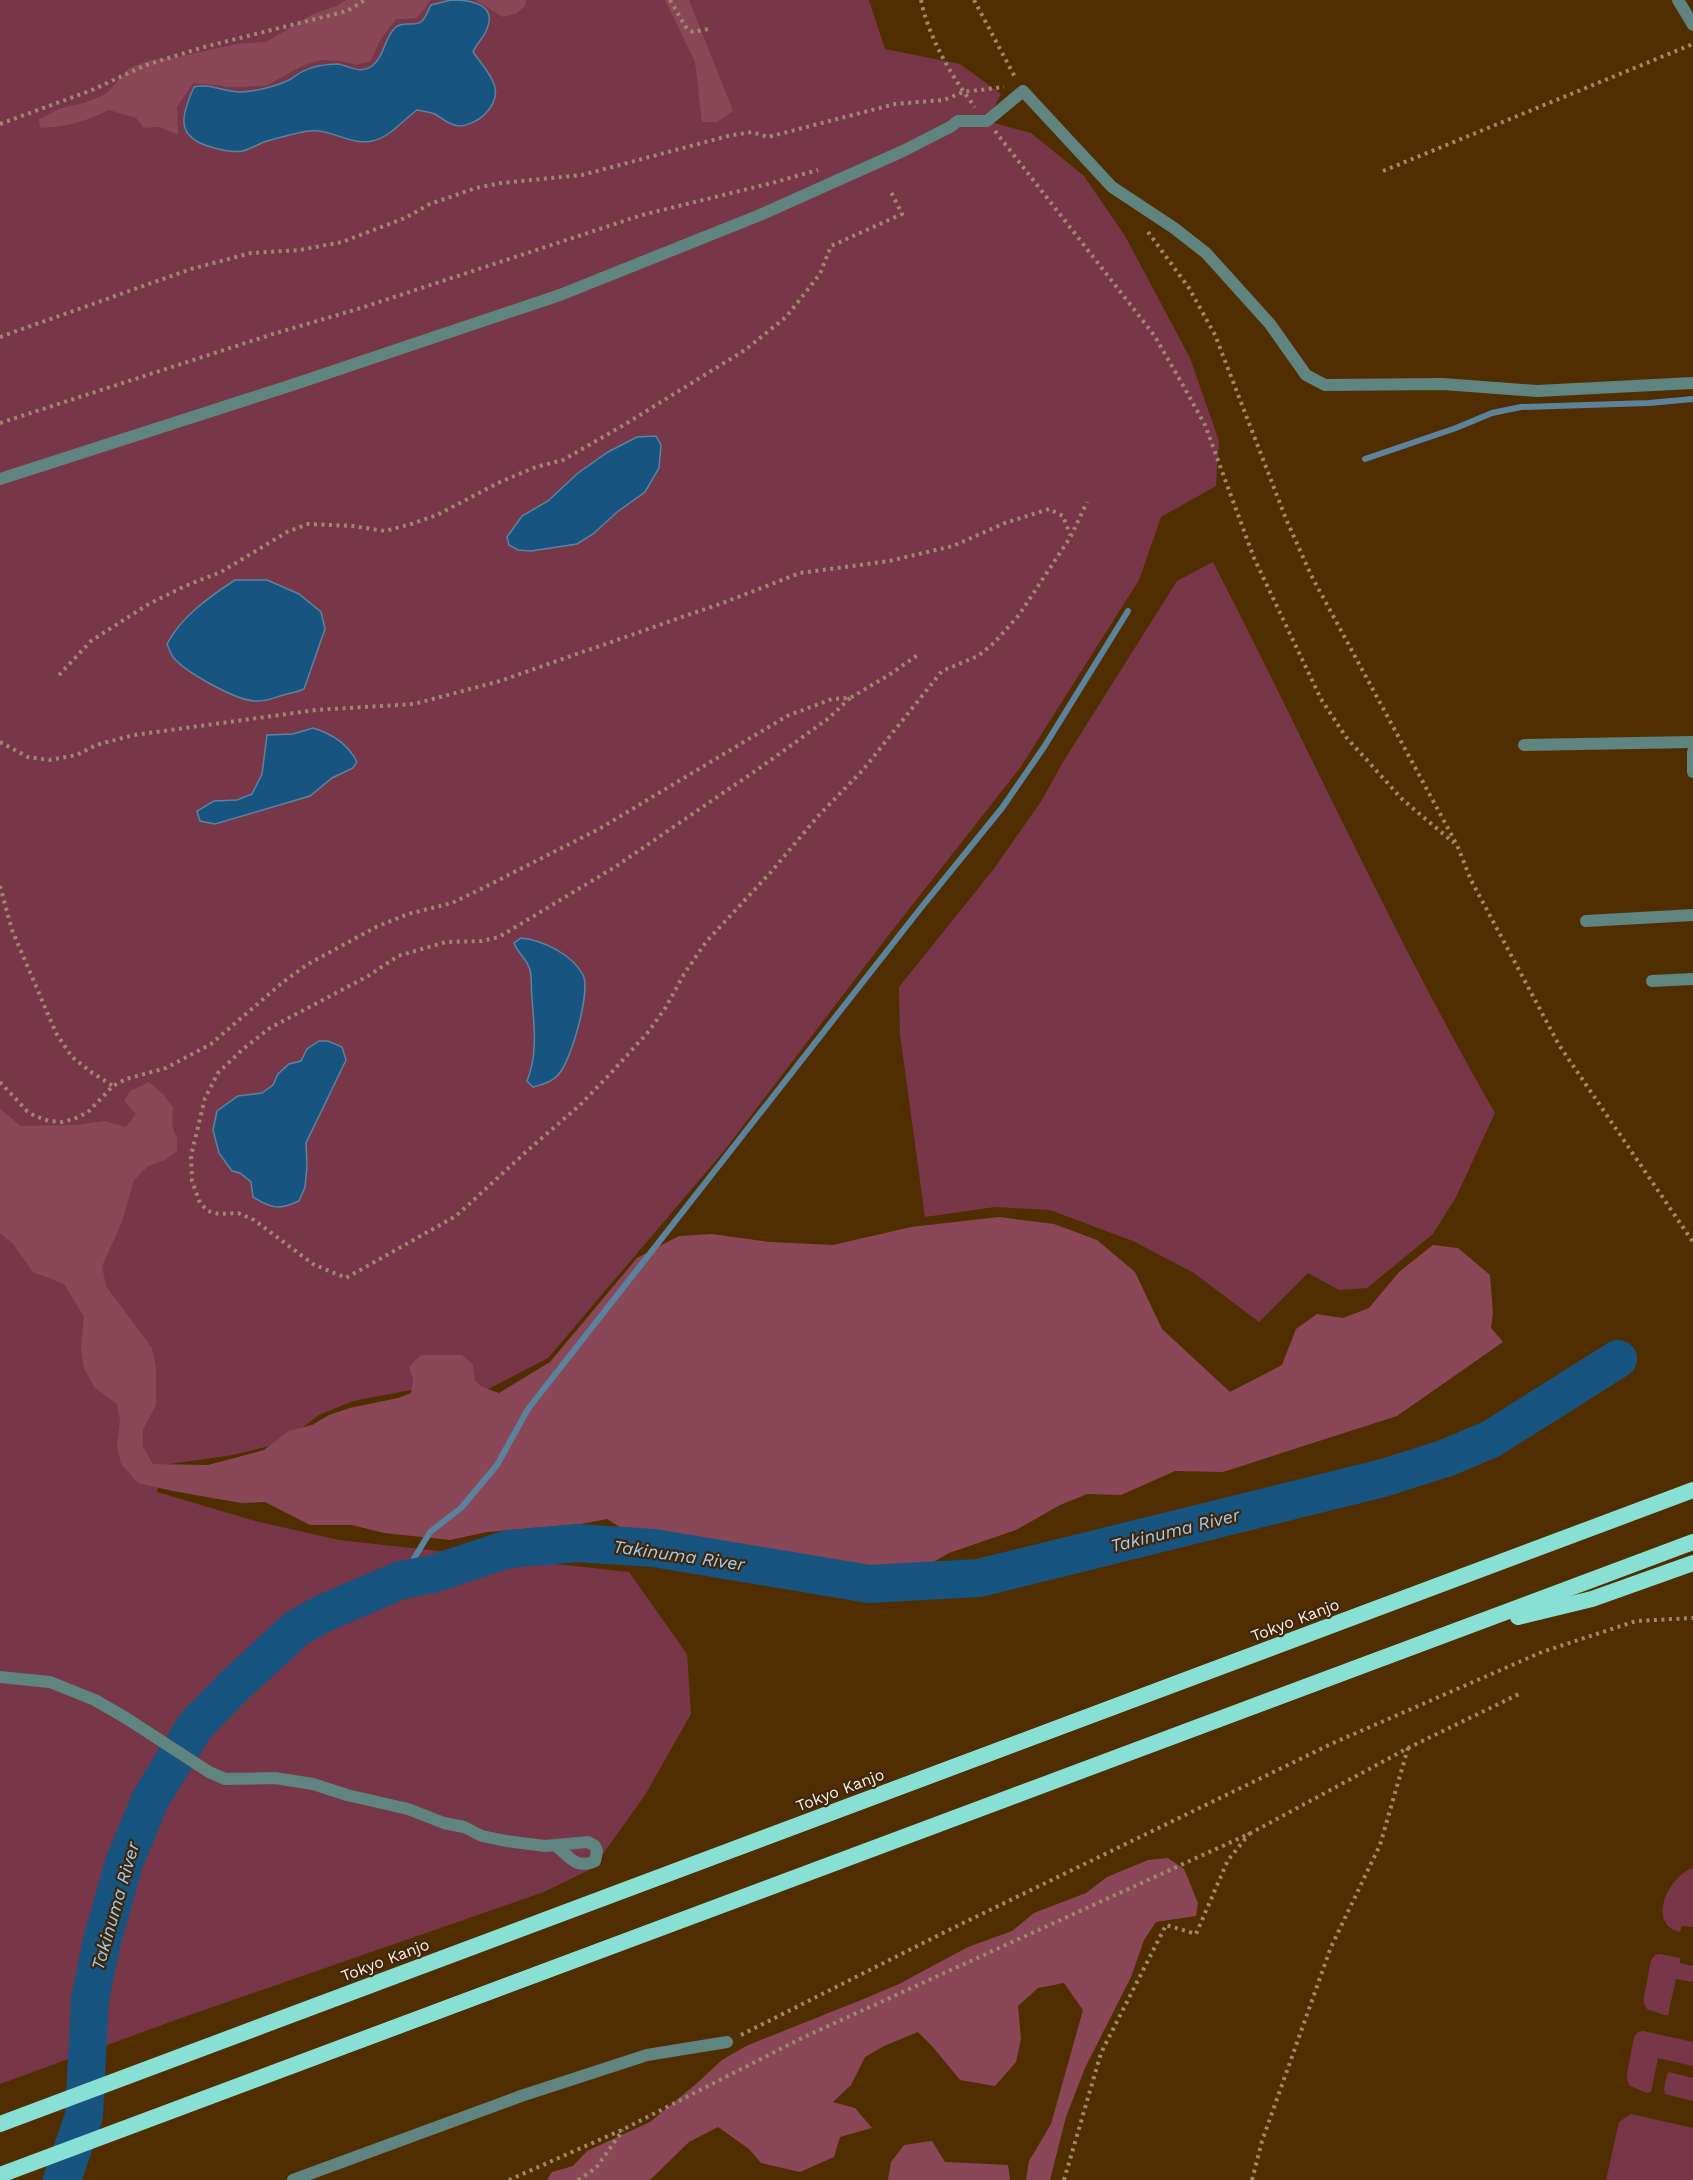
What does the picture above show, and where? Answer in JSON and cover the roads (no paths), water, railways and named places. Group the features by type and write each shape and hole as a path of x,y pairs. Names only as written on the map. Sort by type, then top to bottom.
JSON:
{"highway":[{"name":"Tokyo Kanjo","path":"0,2124 1693,1490"},
{"path":"0,2175 1693,1542"},
{"path":"1450,1633 1592,1599 1693,1563"}],"street":[{"path":"1678,0 1693,25"},
{"path":"0,479 292,385 560,295 770,211 903,151 958,121 987,121 1023,91 1112,187 1174,228 1206,253 1270,324 1306,375 1325,385 1443,384 1537,392 1693,383"},
{"path":"1524,745 1693,742"},
{"path":"1693,752 1693,772"},
{"path":"1586,921 1693,915"},
{"path":"1652,981 1693,979"},
{"path":"0,1677 50,1682 95,1700 154,1735 209,1772 225,1779 274,1778 313,1784 347,1795 408,1809 464,1827 482,1836 526,1844 555,1845"},
{"path":"293,2180 521,2096 637,2058 727,2042"}],"water":[{"path":"451,0 481,5 489,15 486,31 473,52 490,75 495,98 484,115 473,122 462,126 455,125 435,114 417,110 390,133 372,141 357,141 325,132 309,131 264,142 239,152 199,143 186,131 184,116 194,87 205,86 246,92 278,84 318,66 337,64 358,70 367,69 376,62 396,27 419,23 425,18 431,5"},
{"path":"656,436 661,445 659,468 645,492 617,512 593,534 577,544 531,551 518,550 509,545 507,537 522,516 548,501 578,473 608,452 637,437"},
{"path":"235,580 267,580 299,594 321,612 325,629 304,689 263,701 246,699 223,691 199,677 172,655 167,644 180,625 206,601"},
{"path":"313,728 327,733 344,745 357,762 353,768 332,778 310,796 215,824 200,821 197,811 214,801 237,800 252,794 262,774 267,735 293,734"},
{"path":"521,938 556,949 578,967 585,983 582,1010 574,1042 563,1068 553,1080 533,1087 527,1081 533,1061 534,1040 531,973 527,962 514,943"},
{"path":"319,1041 328,1041 342,1047 346,1060 306,1143 305,1187 299,1201 281,1207 271,1206 253,1197 251,1182 240,1173 232,1171 219,1153 213,1130 217,1111 238,1096 262,1093 273,1085 278,1074 289,1064 301,1061 307,1049"}],"waterway":[{"path":"1365,459 1456,428 1492,413 1521,407 1649,403 1693,399"},
{"path":"401,1580 430,1532 461,1508 497,1465 528,1409 920,909 1002,808 1044,747 1128,611"},
{"name":"Takinuma River","path":"62,2180 84,2116 90,1999 102,1941 124,1863 150,1800 195,1726 235,1685 297,1628 324,1613 401,1580 433,1574 508,1549 577,1543 654,1548 869,1584 979,1578 1383,1478 1446,1458 1491,1439 1618,1359"}]}
